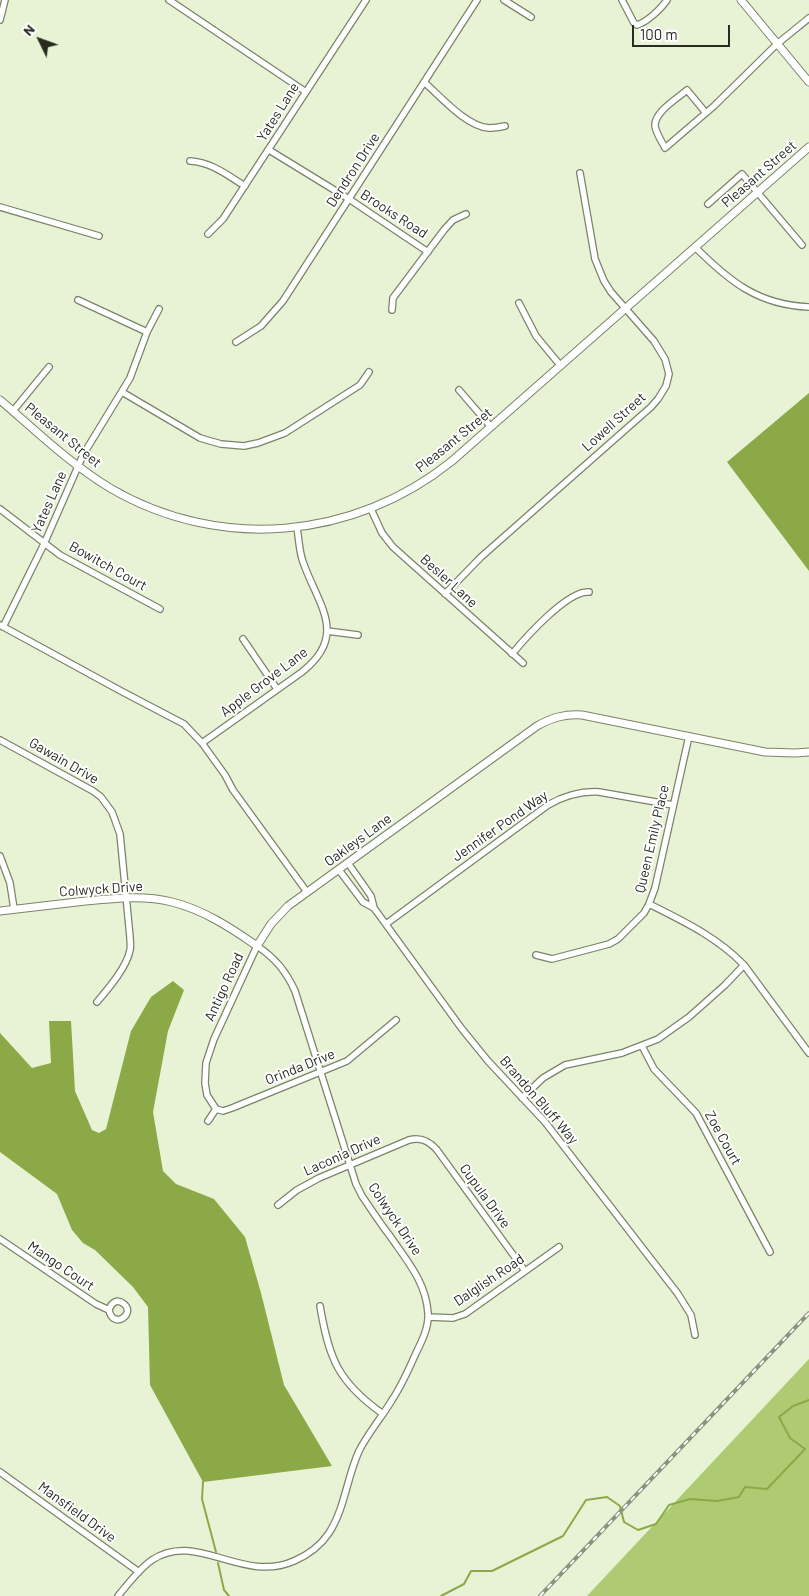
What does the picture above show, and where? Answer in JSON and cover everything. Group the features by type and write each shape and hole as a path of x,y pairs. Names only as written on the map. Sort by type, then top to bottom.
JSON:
{"street":[{"path":"169,0 306,92"},
{"name":"Yates Lane","path":"208,234 224,219 366,0"},
{"name":"Dendron Drive","path":"236,342 261,326 276,311 477,0"},
{"path":"504,0 531,17"},
{"path":"622,0 634,23 637,25 665,4 667,0"},
{"path":"741,0 809,82"},
{"path":"0,20 3,2"},
{"path":"706,113 687,90 665,108 656,118 655,127 665,148 706,113 778,44 809,18"},
{"path":"424,82 475,125 490,128 505,126"},
{"name":"Pleasant Street","path":"0,400 94,478 146,506 170,515 234,528 264,529 297,528 371,509 433,475 491,427 809,146"},
{"name":"Brooks Road","path":"269,150 349,199 428,252"},
{"path":"190,161 212,166 245,186"},
{"name":"Lowell Street","path":"445,594 481,557 658,399 666,386 669,374 665,359 654,341 611,292 598,269 580,173"},
{"path":"708,204 742,174 802,245"},
{"path":"0,206 99,236"},
{"path":"392,310 394,298 428,252 453,220 466,214"},
{"path":"695,247 716,268 757,295 781,303 809,307"},
{"path":"78,300 147,332"},
{"path":"519,303 536,336 560,365"},
{"name":"Yates Lane","path":"2,626 44,544 87,448 130,378 147,332 159,309"},
{"path":"13,411 49,367"},
{"path":"122,392 200,438 221,444 244,446 285,433 360,385 369,372"},
{"path":"459,390 491,427"},
{"name":"Bowitch Court","path":"0,509 44,544 160,609"},
{"name":"Besler Lane","path":"371,509 382,533 393,547 522,663"},
{"path":"297,528 302,560 325,615 327,631 358,635"},
{"path":"512,654 538,626 566,601 582,592 589,592"},
{"path":"2,626 121,692 177,719 193,732 307,892"},
{"name":"Apple Grove Lane","path":"202,743 313,664 324,647 327,631"},
{"path":"243,639 277,689"},
{"name":"Oakleys Lane","path":"307,892 537,726 550,719 565,715 582,715 766,752 809,752"},
{"name":"Queen Emily Place","path":"536,955 552,959 609,944 618,939 644,913 655,888 689,736"},
{"name":"Gawain Drive","path":"0,740 94,791 109,807 116,821 120,834 130,950 128,959 110,987 97,1002"},
{"name":"Jennifer Pond Way","path":"386,924 557,800 588,792 673,805"},
{"path":"0,856 10,883 14,909"},
{"name":"Brandon Bluff Way","path":"348,863 371,896 374,908 462,1029 488,1061 545,1122 684,1301 691,1315 695,1335"},
{"name":"Brandon Bluff Way","path":"339,870 363,902 374,908"},
{"name":"Antigo Road","path":"216,1109 207,1095 205,1083 208,1056 214,1039 265,932 277,916 307,892"},
{"name":"Colwyck Drive","path":"0,911 112,898 160,900 197,910 214,918 258,946 273,958 290,979 295,991 362,1196 409,1263 423,1286 426,1297 428,1317 422,1341 400,1388 360,1449 336,1521 323,1540 306,1555 286,1565 273,1567 258,1568 196,1552 180,1550 161,1555 148,1562 118,1596"},
{"path":"649,904 692,925 733,953 809,1053"},
{"path":"522,1098 543,1078 566,1065 622,1053 664,1035 689,1017 744,965"},
{"name":"Orinda Drive","path":"216,1109 232,1108 336,1067 356,1055 396,1020"},
{"name":"Zoe Court","path":"642,1046 654,1069 696,1113 770,1252"},
{"path":"208,1121 216,1109"},
{"name":"Laconia Drive","path":"278,1205 308,1183 409,1140 422,1139"},
{"name":"Cupula Drive","path":"422,1139 437,1150 525,1271"},
{"name":"Mango Court","path":"0,1239 96,1304 109,1310"},
{"name":"Dalglish Road","path":"428,1317 453,1318 465,1314 559,1247"},
{"path":"320,1306 330,1349 338,1370 359,1396 383,1414"},
{"name":"Mansfield Drive","path":"0,1472 139,1572"}],"shaded area":[{"path":"809,393 809,571 727,462"},
{"path":"173,981 184,990 168,1031 153,1112 163,1171 176,1184 214,1199 245,1237 284,1385 332,1466 203,1482 150,1385 148,1307 133,1287 95,1250 83,1243 72,1230 57,1194 0,1152 0,1033 32,1068 51,1063 49,1021 71,1021 75,1091 92,1130 99,1133 106,1129 131,1031 151,997"},
{"path":"809,1359 809,1596 587,1596"}],"waterway":[{"path":"441,1596 464,1584 471,1571 492,1571 563,1536 586,1500 607,1497 620,1506 624,1522 638,1530 656,1524 669,1505 690,1499 717,1501 739,1497 745,1487 767,1489 805,1449 790,1438 779,1417 793,1406 809,1400"},
{"path":"203,1482 202,1499 216,1552"},
{"path":"218,1563 224,1590 229,1596"}],"railway":[{"path":"540,1596 809,1313"}]}
